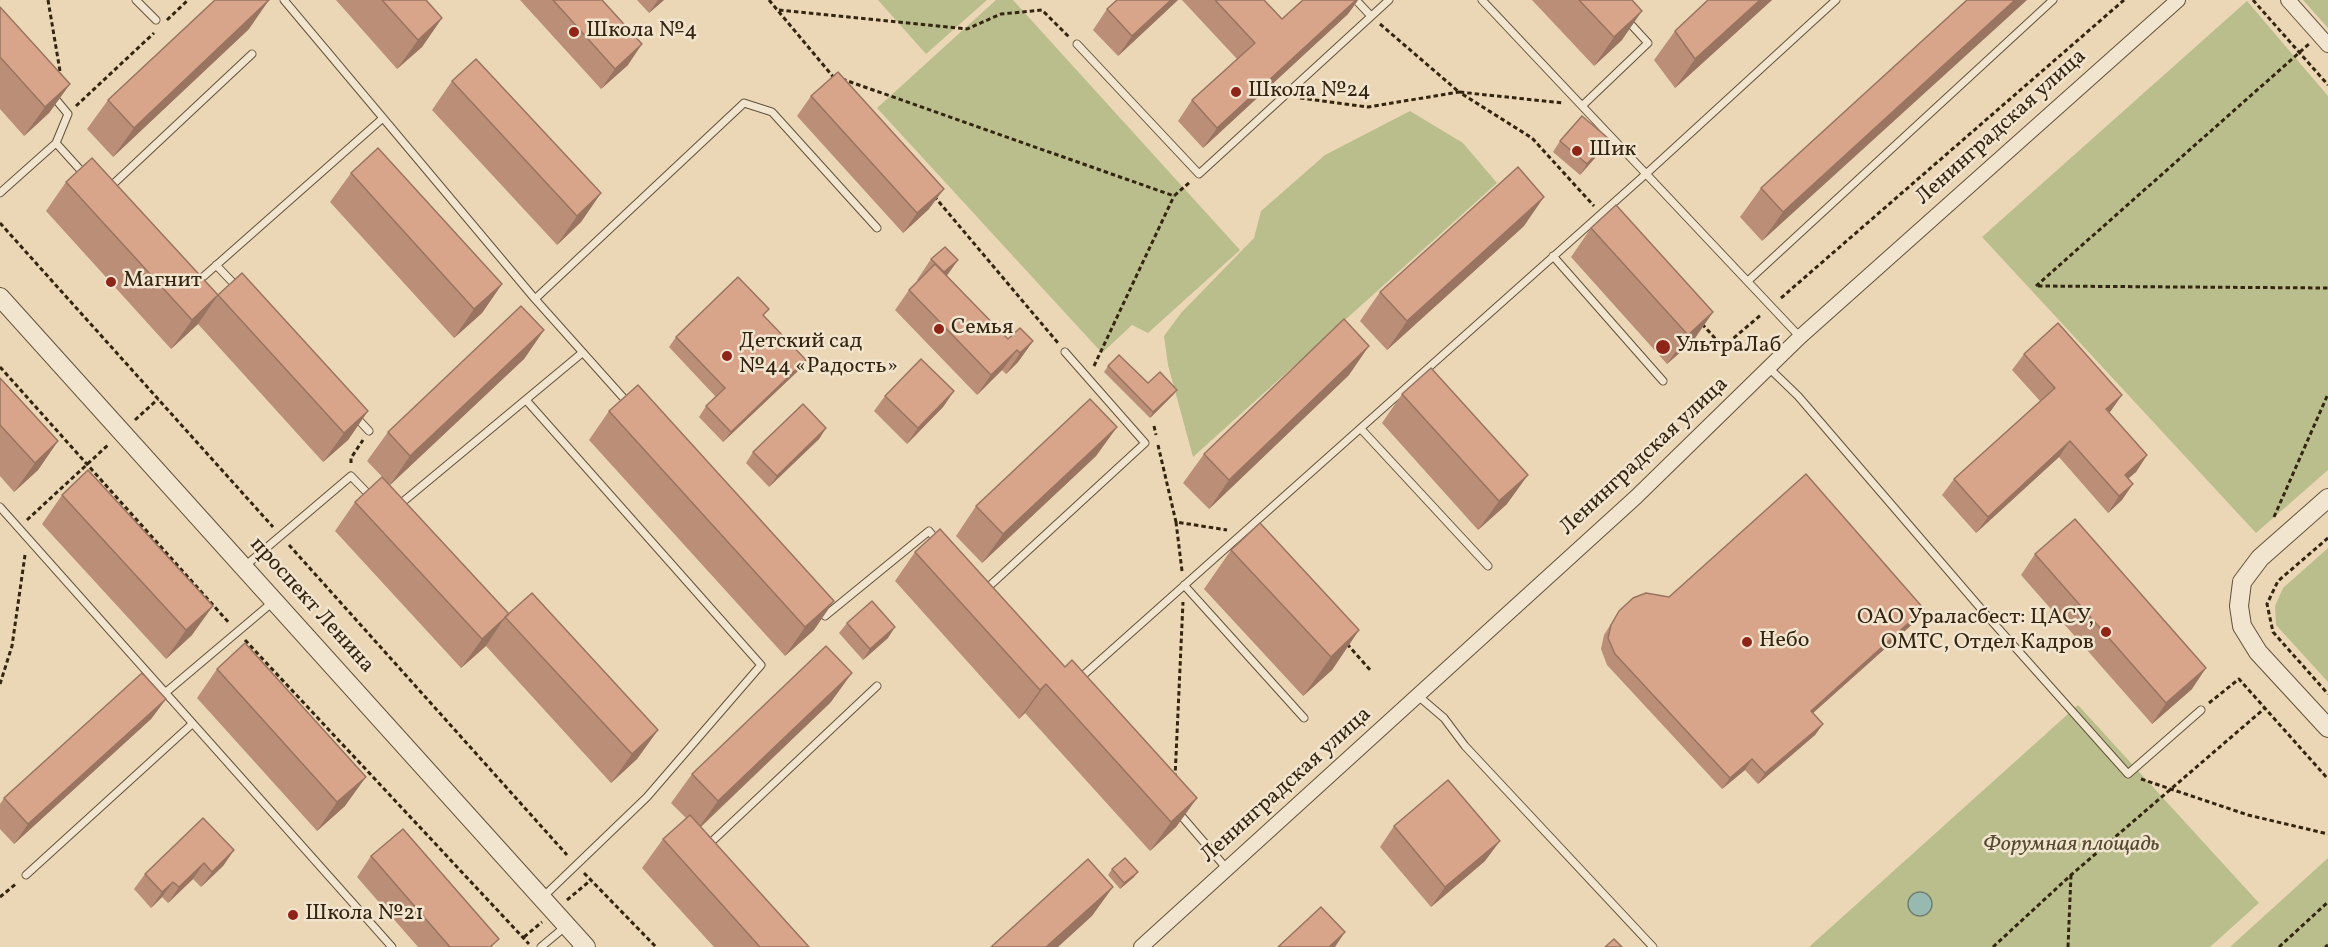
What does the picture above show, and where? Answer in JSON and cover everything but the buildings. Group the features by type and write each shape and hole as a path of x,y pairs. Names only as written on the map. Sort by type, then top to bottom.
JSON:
{"street":[{"name":"Ленинградская улица","path":"1141,947 1636,496 1770,369 1800,337 2178,0"},
{"path":"2288,0 2324,40"},
{"name":"проспект Ленина","path":"0,297 585,947"},
{"path":"2328,498 2260,558 2242,582 2239,606 2242,626 2258,652 2328,728"}],"lane":[{"path":"136,0 159,22"},
{"path":"284,0 582,353 631,405"},
{"path":"1356,0 1371,16"},
{"path":"1077,44 1198,174 1287,96 1389,0"},
{"path":"1482,0 1749,280 1800,337"},
{"path":"1068,689 1647,173 1836,0"},
{"path":"1749,280 2053,0"},
{"path":"1582,105 1648,44 1617,9"},
{"path":"102,194 252,54"},
{"path":"0,193 56,143 68,114 45,86"},
{"path":"535,298 744,103 772,112 877,228"},
{"path":"188,290 383,118"},
{"path":"56,143 87,177"},
{"path":"1553,256 1663,381"},
{"path":"216,265 240,291"},
{"path":"982,592 1145,443 1065,352"},
{"path":"387,514 582,353"},
{"path":"1770,369 1798,396 1989,618 2128,774 2201,710"},
{"path":"526,400 761,665 647,797 541,898"},
{"path":"353,414 369,431"},
{"path":"1361,429 1488,566"},
{"path":"243,567 351,476 380,506"},
{"path":"0,507 392,947"},
{"path":"809,598 825,616 929,531 944,548"},
{"path":"974,584 990,601"},
{"path":"1184,585 1304,718"},
{"path":"165,693 274,601"},
{"path":"701,851 877,686"},
{"path":"1417,695 1444,718 1465,746 1653,947"},
{"path":"26,875 192,724"},
{"path":"1173,807 1227,869"},
{"path":"542,947 566,926"}],"path":[{"path":"48,0 62,80"},
{"path":"159,22 188,0"},
{"path":"769,0 840,84"},
{"path":"1723,348 2124,0"},
{"path":"2253,0 2328,85"},
{"path":"778,10 967,29 1001,14 1042,10 1077,44"},
{"path":"1371,16 1459,92"},
{"path":"68,114 154,33"},
{"path":"2324,40 2300,53 2036,286 2328,288"},
{"path":"832,75 1174,196"},
{"path":"1287,96 1368,107 1459,92 1582,105"},
{"path":"1088,378 1174,196 1198,174"},
{"path":"930,191 1065,352"},
{"path":"0,223 576,866 656,947"},
{"path":"0,367 238,632 533,947"},
{"path":"2274,517 2328,394"},
{"path":"19,528 158,399"},
{"path":"1154,426 1176,522 1184,585 1173,807"},
{"path":"351,476 351,458 369,431"},
{"path":"1176,522 1243,533"},
{"path":"0,684 12,646 28,538"},
{"path":"2328,538 2278,581 2266,604 2273,633 2328,694"},
{"path":"1340,637 1372,672"},
{"path":"2201,710 2239,679 2328,779"},
{"path":"1993,947 2071,875 2265,708"},
{"path":"2128,774 2248,815 2328,834"},
{"path":"0,897 26,875"},
{"path":"2068,947 2071,875"},
{"path":"2279,947 2328,903"}],"green space":[{"path":"878,0 987,0 926,54"},
{"path":"996,0 1013,0 1240,250 1148,333 1132,325 1102,353 877,108"},
{"path":"2303,0 2328,0 2328,28"},
{"path":"2247,1 2328,96 2328,470 2256,533 1982,237"},
{"path":"1410,111 1463,143 1497,183 1193,457 1168,365 1164,336 1181,313 1254,238 1261,211 1325,155"},
{"path":"2328,548 2328,682 2276,625 2275,606 2283,588"},
{"name":"Форумная площадь","path":"2078,705 2259,903 2210,947 1809,947"},
{"path":"2328,858 2328,947 2230,947"}],"water":[{"path":"1920,892 1928,896 1932,904 1928,912 1920,916 1912,912 1908,904 1912,896"}],"place":[{"name":"Школа №4","path":"574,32"},
{"name":"Школа №24","path":"1236,92"},
{"name":"Шик","path":"1577,151"},
{"name":"Магнит","path":"111,282"},
{"name":"Семья","path":"939,329"},
{"name":"УльтраЛаб","path":"1663,347"},
{"name":"Детский сад №44 «Радость»","path":"727,356"},
{"name":"ОАО Ураласбест: ЦАСУ, ОМТС, Отдел Кадров","path":"2106,632"},
{"name":"Небо","path":"1747,642"},
{"name":"Школа №21","path":"293,915"}]}
